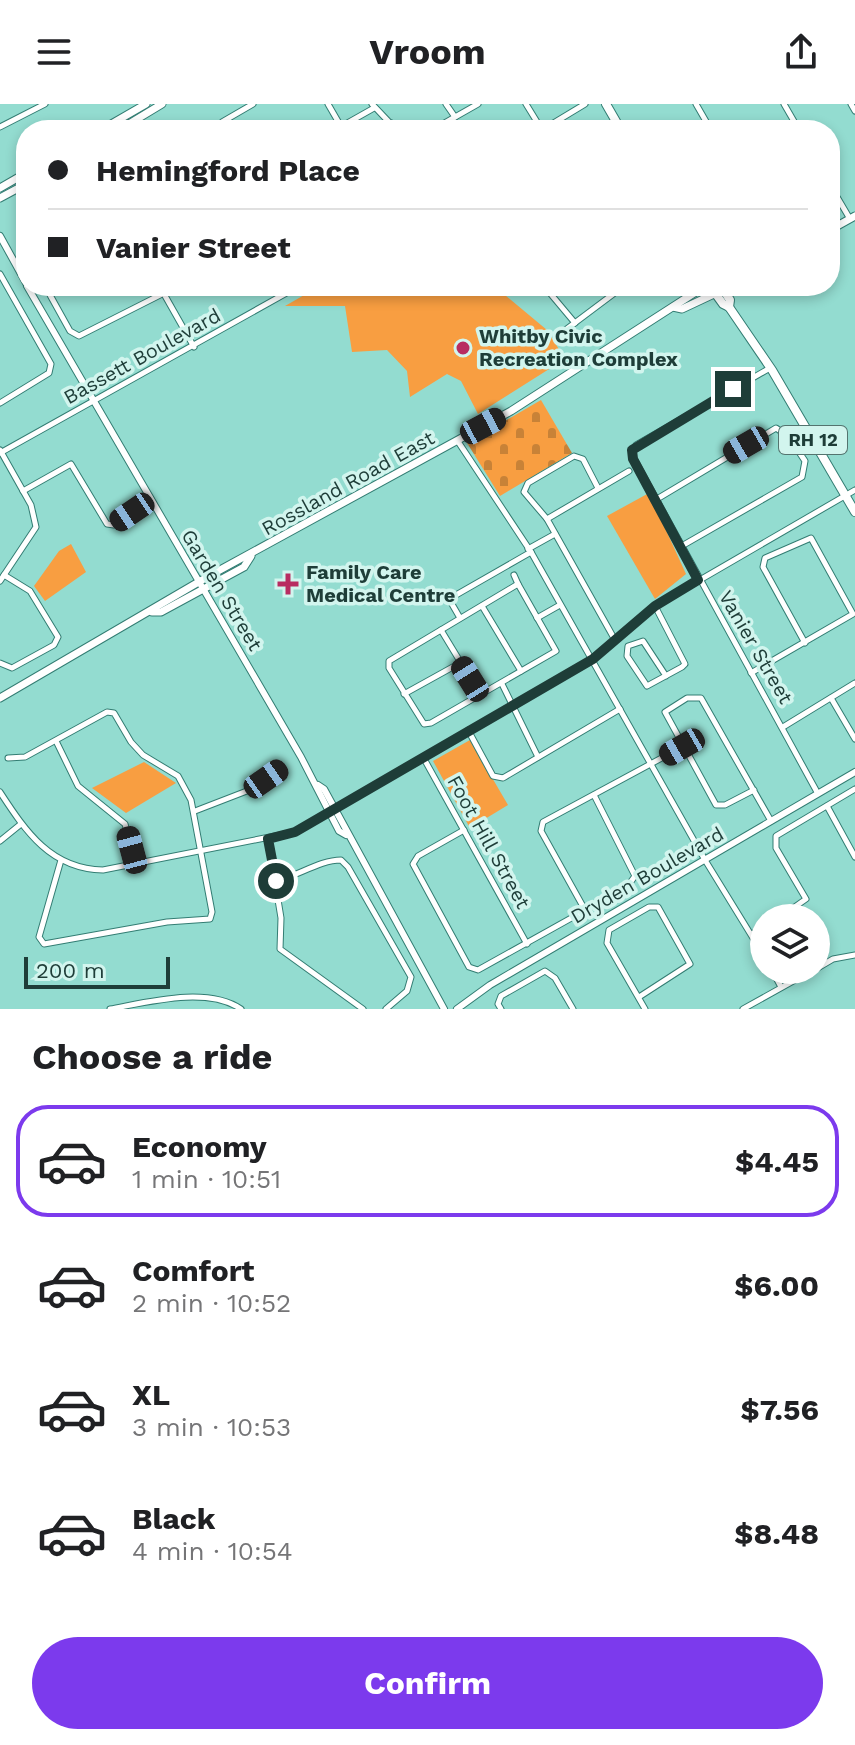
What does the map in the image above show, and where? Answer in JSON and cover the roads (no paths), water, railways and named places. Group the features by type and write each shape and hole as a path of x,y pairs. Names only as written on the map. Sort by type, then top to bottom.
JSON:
{"main road":[{"path":"118,120 146,104"},
{"path":"136,120 162,104"},
{"name":"Rossland Road East","path":"0,698 511,411 673,307 682,309 704,296"},
{"name":"RH 12","path":"722,296 770,368 855,512"}],"street":[{"path":"0,127 45,104"},
{"path":"225,120 253,104"},
{"path":"446,104 455,117"},
{"path":"448,120 478,104"},
{"path":"559,120 585,104"},
{"path":"851,104 855,111"},
{"path":"353,120 373,106"},
{"path":"840,200 852,217"},
{"name":"Garden Street","path":"0,236 16,265"},
{"path":"0,274 51,364 49,373 0,403"},
{"name":"Garden Street","path":"33,296 150,502 202,584 318,785 339,831 346,835 444,1009"},
{"path":"51,296 70,331 79,336 160,296"},
{"path":"165,296 194,347"},
{"name":"Bassett Boulevard","path":"0,452 282,296"},
{"path":"553,296 575,323"},
{"path":"556,337 611,296"},
{"name":"Vanier Street","path":"770,368 633,447 633,459 817,792"},
{"path":"657,499 779,427 805,461 802,477 680,547"},
{"path":"457,440 529,550 705,860 750,931"},
{"path":"0,452 23,491 36,527 2,578 30,591 58,637 54,645 12,668 6,669 0,663"},
{"path":"598,488 583,459 574,456 528,483 524,492 547,519 615,640"},
{"path":"23,491 71,464 107,524 114,525 150,502"},
{"path":"547,519 629,471"},
{"path":"0,792 43,851 85,870 295,832 593,659 655,606 855,490"},
{"path":"460,618 449,599 555,534"},
{"path":"751,673 805,643 853,614 814,540 807,537 765,558 763,567 805,643"},
{"path":"514,575 561,659"},
{"path":"518,584 389,661 404,694 420,721 428,724 556,651"},
{"path":"537,618 560,605"},
{"path":"482,606 521,671"},
{"path":"655,606 686,659 682,667 666,676 647,686 627,656 628,646 637,641 648,643 666,676"},
{"path":"441,630 481,696"},
{"path":"404,694 460,663"},
{"path":"783,727 855,683"},
{"path":"502,684 538,757"},
{"path":"754,790 725,805 716,805 665,712 697,696 754,790 771,821"},
{"path":"831,698 855,739"},
{"path":"468,730 493,776 503,778 620,709"},
{"path":"8,758 25,757 107,712 114,713 143,755 178,776 195,811 212,912 210,919 167,922 44,944 39,937 61,860"},
{"path":"56,741 78,786 125,824 136,863"},
{"path":"585,910 541,831 543,822 682,747"},
{"name":"Foot Hill Street","path":"423,757 527,944"},
{"path":"195,811 252,789 281,768"},
{"name":"Dryden Boulevard","path":"457,1009 490,985 855,772"},
{"path":"799,904 806,899 776,848 776,836 855,789"},
{"path":"464,830 418,856 413,864 469,967 478,970 627,887 635,876 594,795"},
{"path":"827,806 855,857"},
{"path":"0,841 21,824"},
{"path":"268,839 276,881 279,941 284,955 363,1009"},
{"path":"276,881 297,876 331,860 341,860 348,867 411,977 407,991 386,1009"},
{"path":"639,997 690,964 666,915 658,907 649,907 609,930 607,943 645,1009"},
{"path":"830,961 855,955"},
{"path":"501,1009 498,1004 501,996 545,971 555,978 573,1009"},
{"path":"743,1009 787,984"},
{"path":"110,1009 183,996 233,1004 241,1009"}],"place":[{"name":"Whitby Civic Recreation Complex","path":"463,348"},
{"name":"Family Care Medical Centre","path":"288,584"}]}
